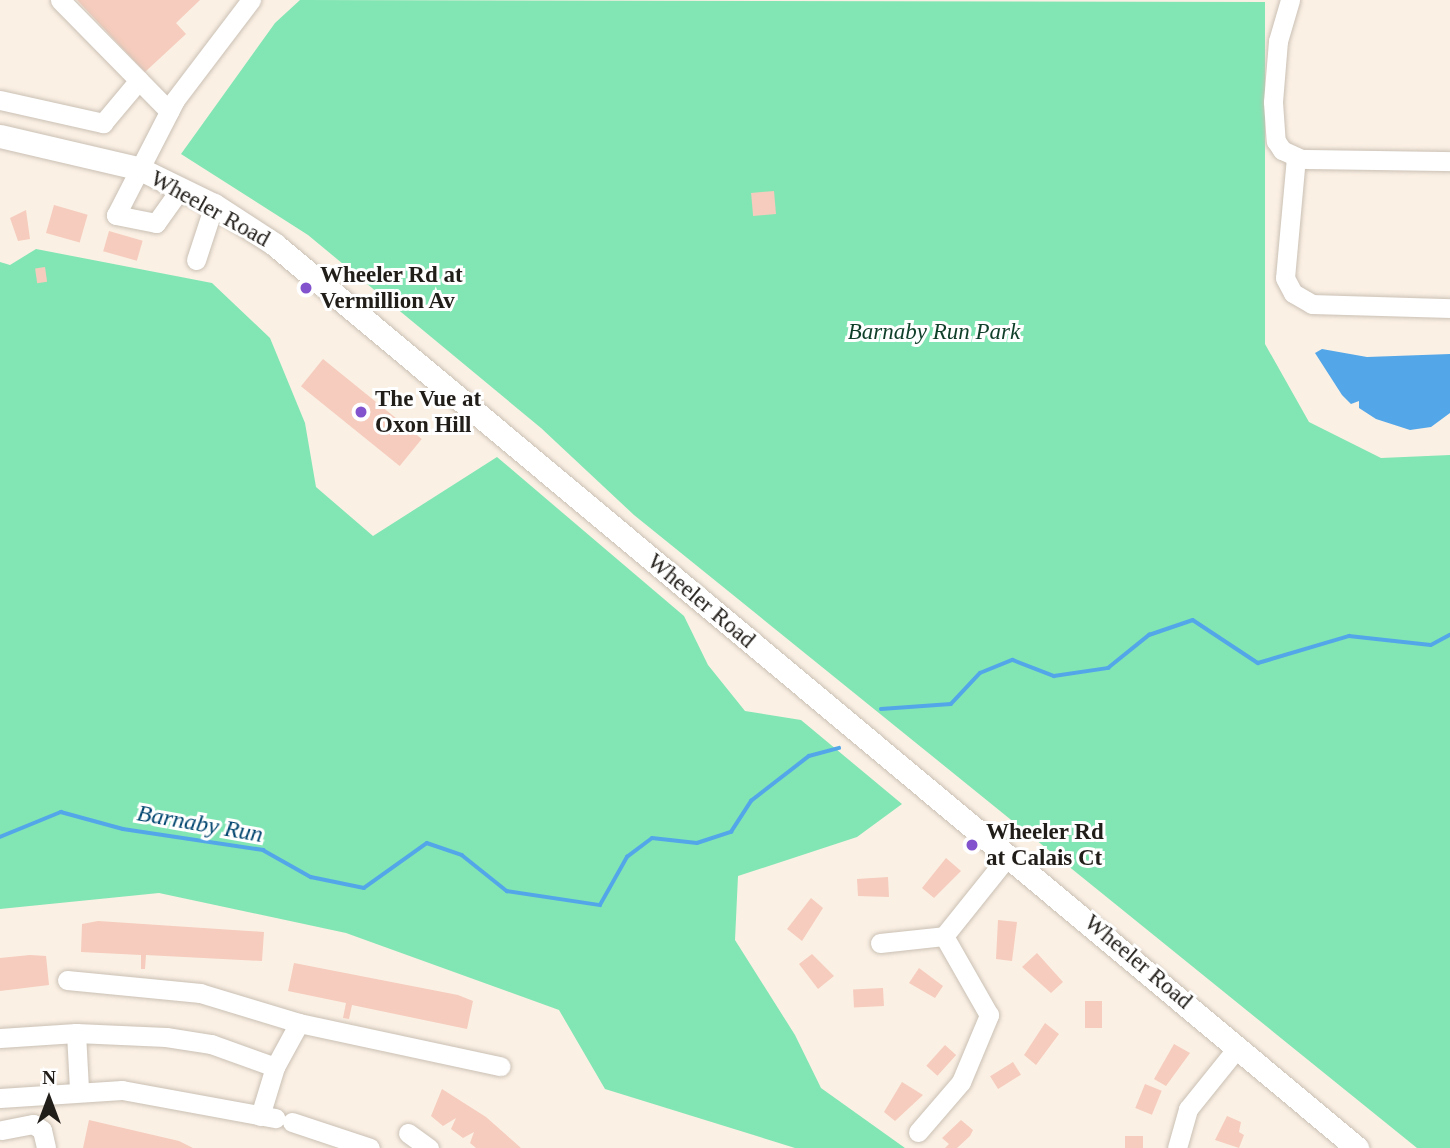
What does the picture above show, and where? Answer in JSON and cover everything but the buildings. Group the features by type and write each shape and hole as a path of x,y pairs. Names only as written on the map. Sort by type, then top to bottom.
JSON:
{"main road":[{"name":"Wheeler Road","path":"0,135 138,168 181,188 214,205 351,305 1357,1148"}],"street":[{"path":"60,0 169,111"},
{"path":"181,188 156,223 116,215 169,111 251,0"},
{"path":"1290,0 1278,41 1273,102 1276,141 1296,157 1450,161"},
{"path":"0,100 103,123 139,80"},
{"path":"1296,157 1285,278 1293,293 1312,304 1450,308"},
{"path":"196,260 214,205"},
{"path":"880,943 944,936 1009,855"},
{"path":"918,1132 961,1082 989,1015 944,936"},
{"path":"67,980 164,986 299,1023 500,1066"},
{"path":"275,1118 275,1067 299,1023"},
{"path":"0,1038 76,1033 211,1044 275,1067"},
{"path":"76,1033 79,1089"},
{"path":"1177,1148 1188,1109 1237,1048"},
{"path":"0,1098 79,1089 163,1094 275,1118 370,1148"},
{"path":"2,1134 33,1124 42,1130 46,1148"},
{"path":"408,1133 429,1148"}],"green space":[{"name":"Barnaby Run Park","path":"300,0 1265,2 1265,344 1309,422 1381,458 1450,455 1450,1148 1417,1148 634,515 541,428 308,235 181,154 275,23"},
{"path":"36,249 212,283 270,338 305,423 316,487 373,536 497,457 684,616 708,665 745,711 801,720 902,804 857,837 738,876 735,940 795,1035 821,1088 905,1148 795,1148 605,1089 559,1010 346,933 159,893 0,909 0,262 10,265"}],"water":[{"path":"1322,349 1367,357 1450,354 1450,413 1431,427 1410,430 1376,419 1359,408 1359,401 1351,404 1342,395 1315,353"}],"waterway":[{"name":"Barnaby Run","path":"881,709 951,704 980,673 1013,660 1054,676 1108,668 1149,635 1193,620 1258,663 1349,636 1431,645 1450,635"},
{"name":"Barnaby Run","path":"0,837 61,812 123,829 263,850 311,877 364,888 427,843 462,855 507,891 600,905 627,857 652,838 697,843 731,832 751,801 809,756 839,748"}],"place":[{"name":"Wheeler Rd at Vermillion Av","path":"306,288"},
{"name":"The Vue at Oxon Hill","path":"361,412"},
{"name":"Wheeler Rd at Calais Ct","path":"972,845"}]}
